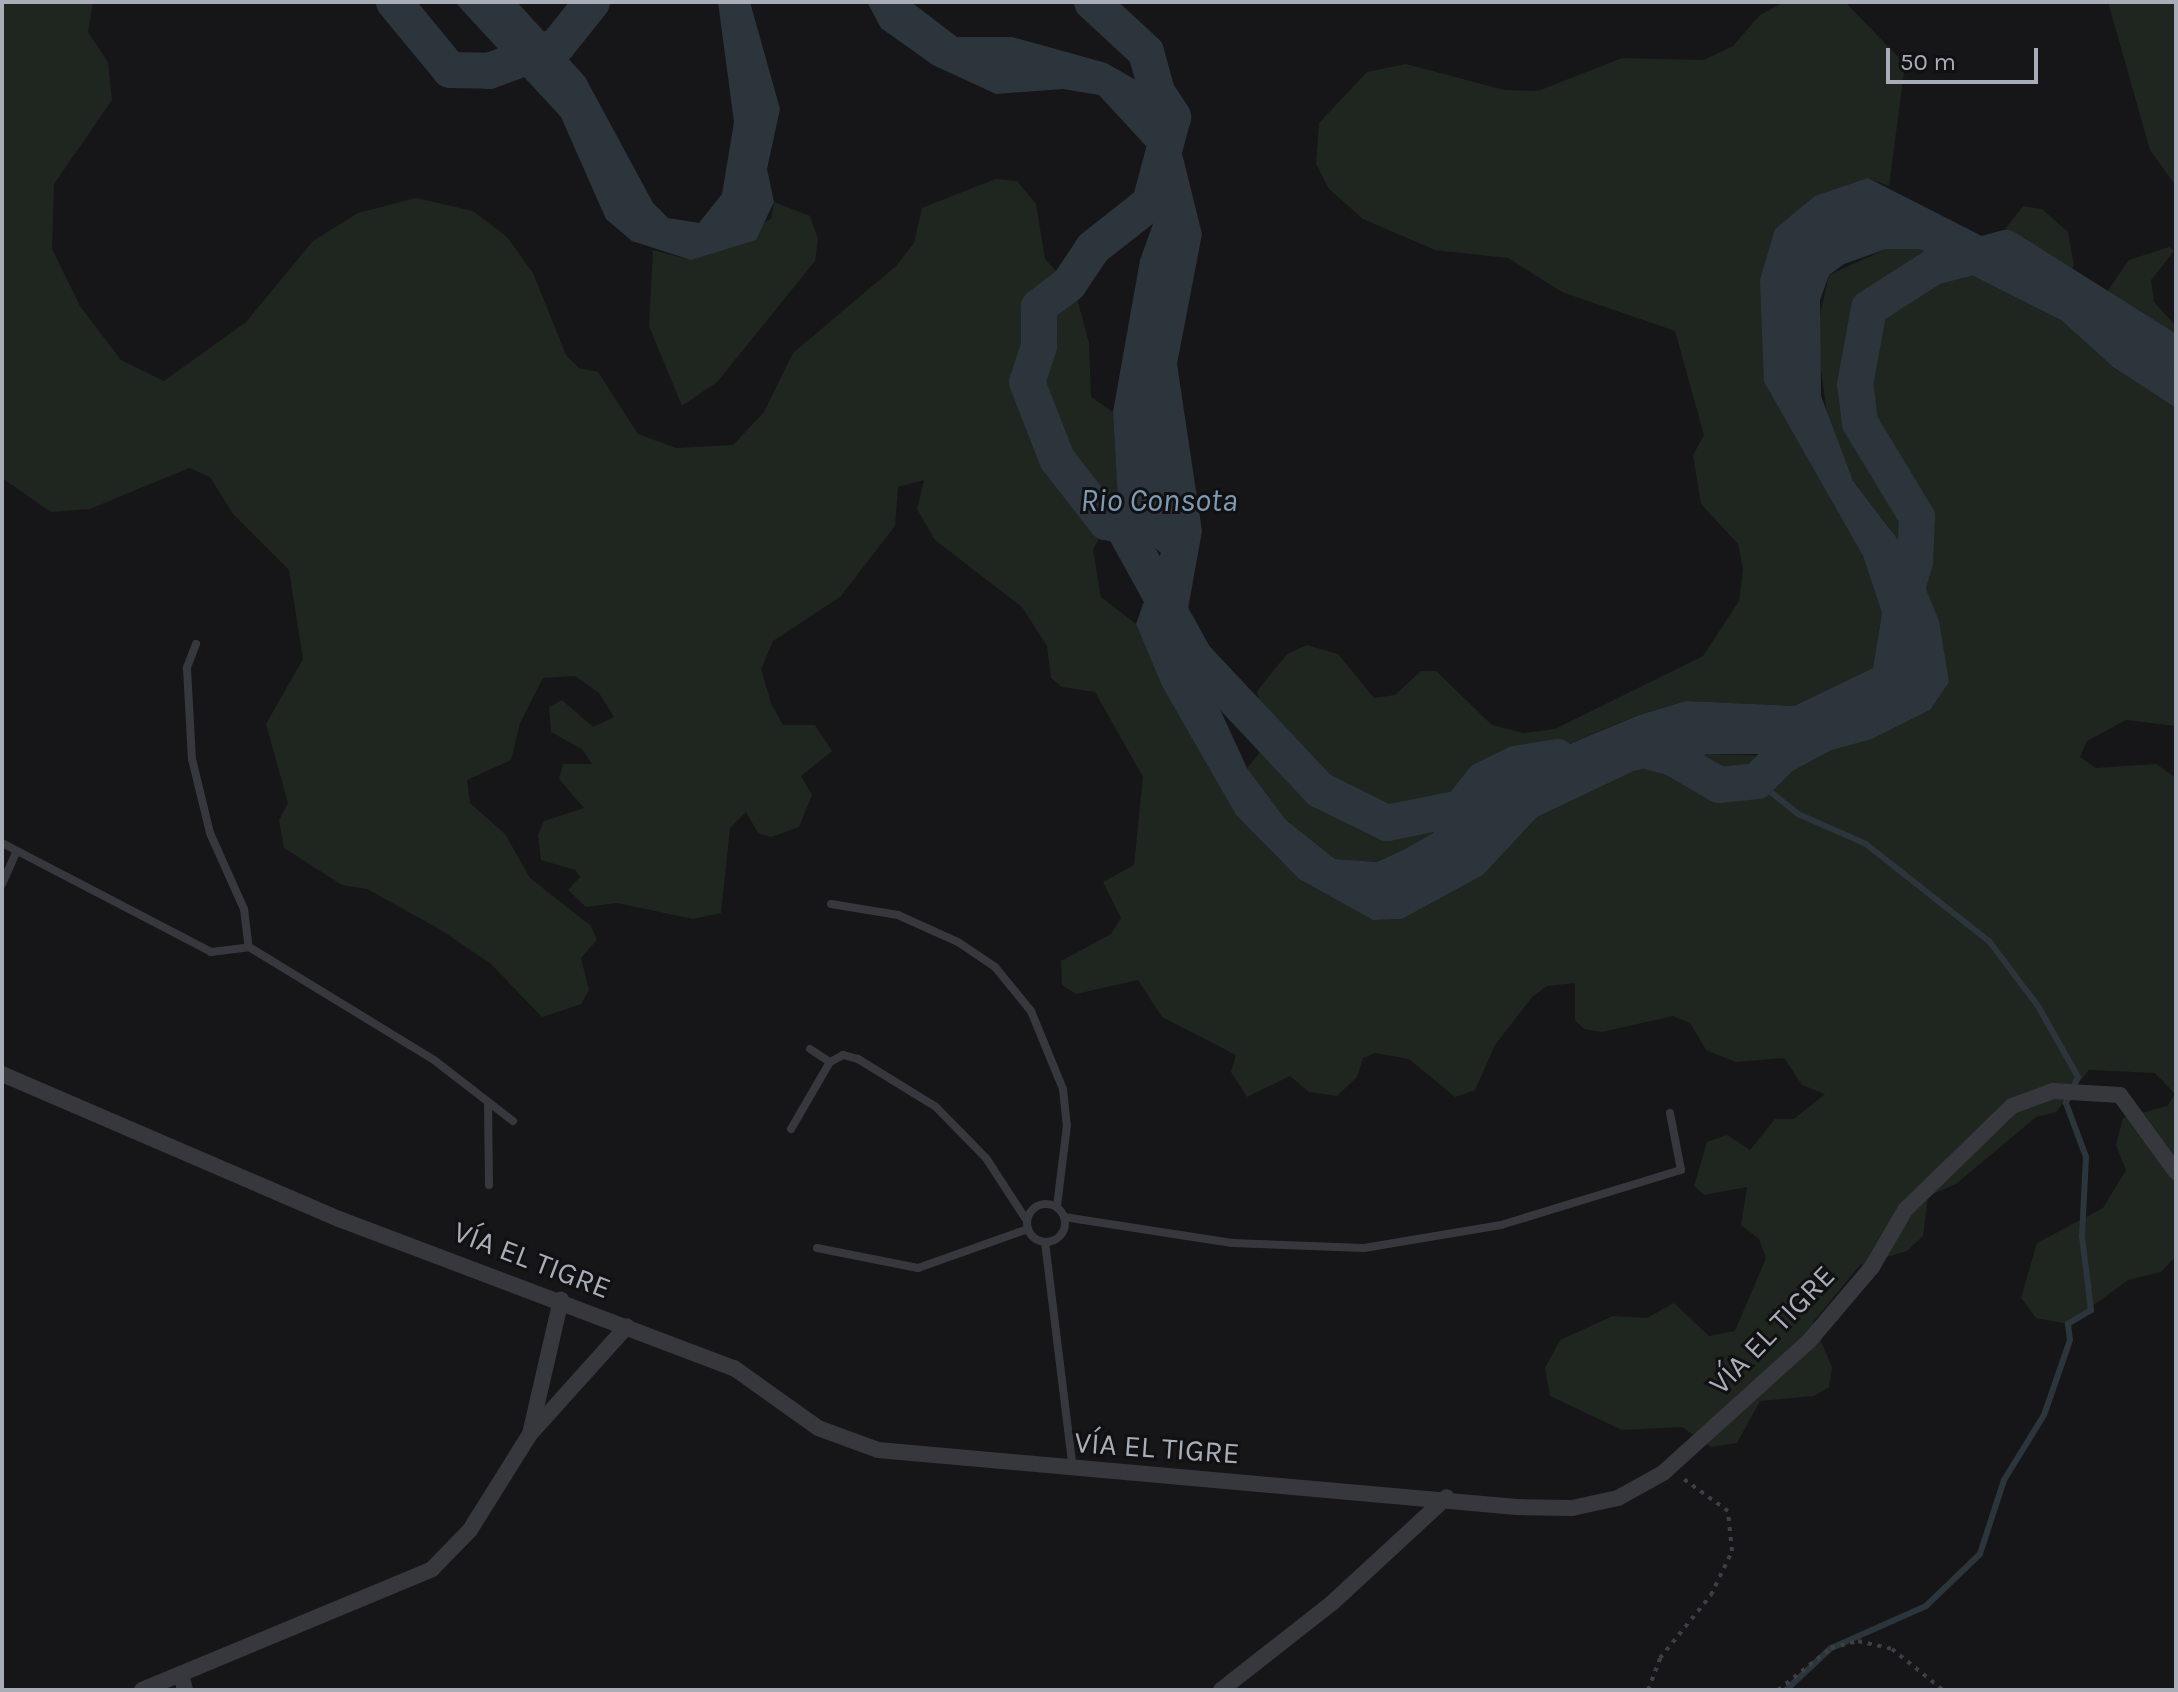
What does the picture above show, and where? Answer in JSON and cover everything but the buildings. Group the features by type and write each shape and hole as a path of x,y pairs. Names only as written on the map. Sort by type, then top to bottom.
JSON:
{"street":[{"name":"VÍA EL TIGRE","path":"2,1074 339,1219 561,1300 734,1368 818,1428 878,1450 1073,1470 1572,1508 1618,1498 1663,1473 1810,1340 1872,1267 1914,1201 2012,1106 2053,1091 2120,1095 2176,1172"},
{"path":"530,1434 561,1300"},
{"path":"142,1690 183,1682 432,1569 470,1530 530,1434 627,1326"},
{"path":"1221,1690 1332,1603 1447,1497"}],"lane":[{"path":"196,644 187,668 192,759 210,833 244,909 249,947"},
{"path":"2,843 211,952 249,947 434,1060 513,1121"},
{"path":"2,884 17,851"},
{"path":"831,904 898,915 958,942 995,967 1031,1011 1063,1089 1067,1125 1057,1207 1064,1217 1232,1243 1350,1247 1501,1225 1681,1170 1670,1113"},
{"path":"810,1049 830,1062"},
{"path":"791,1129 830,1062 843,1055 858,1059 936,1107 986,1158 1028,1225 1045,1242 1073,1470"},
{"path":"488,1103 489,1185"},
{"path":"817,1248 918,1268 1028,1225 1036,1206 1057,1207"},
{"path":"1045,1242 1059,1237 1064,1217"}],"path":[{"path":"1648,1690 1660,1658 1711,1595 1732,1551 1734,1528 1713,1493 1663,1473"},
{"path":"1778,1690 1831,1648 1858,1641 1892,1649 1943,1690"}],"shaded area":[{"path":"2,2 93,2 88,32 108,62 112,100 54,184 52,249 80,306 121,360 164,381 246,322 313,241 358,213 416,198 473,211 507,237 533,273 566,355 579,368 598,372 638,434 676,448 733,445 764,412 793,353 896,266 914,243 922,208 995,179 1017,181 1036,204 1045,259 1075,291 1089,343 1091,397 1113,412 1119,505 1093,549 1101,597 1136,624 1162,686 1236,815 1299,879 1373,920 1402,919 1483,875 1537,817 1634,771 1708,754 1782,756 1872,739 1930,710 1887,525 1853,481 1829,429 1816,333 1829,275 1886,249 1920,249 2061,320 2113,367 2176,408 2176,726 2126,720 2087,741 2080,757 2096,768 2156,764 2176,778 2176,1256 2161,1272 2128,1280 2068,1324 2036,1318 2021,1298 2037,1243 2103,1208 2126,1170 2116,1145 2123,1118 2167,1106 2175,1094 2155,1073 2089,1070 2056,1112 2036,1117 1956,1184 1928,1196 1923,1236 1907,1251 1860,1265 1813,1322 1832,1367 1829,1387 1814,1396 1760,1401 1737,1443 1711,1447 1682,1427 1622,1430 1550,1396 1545,1368 1560,1340 1613,1316 1647,1318 1674,1303 1709,1336 1735,1331 1766,1258 1759,1239 1741,1225 1747,1187 1704,1195 1694,1186 1707,1142 1727,1135 1750,1150 1775,1119 1794,1119 1825,1094 1802,1085 1784,1058 1736,1062 1706,1050 1690,1023 1673,1016 1602,1032 1584,1029 1575,1020 1575,983 1547,986 1532,997 1495,1045 1475,1090 1455,1097 1409,1059 1375,1053 1363,1058 1357,1077 1337,1096 1309,1092 1290,1076 1247,1097 1231,1072 1236,1055 1162,1017 1138,980 1076,994 1062,985 1061,961 1111,934 1121,918 1103,882 1134,865 1143,777 1095,692 1062,687 1051,678 1047,646 1022,607 935,540 917,509 924,480 898,487 895,526 840,597 773,641 761,669 771,703 783,725 815,725 832,751 801,776 812,795 799,827 771,837 758,833 746,812 730,828 721,913 693,919 617,903 586,907 568,890 580,877 575,870 541,860 538,835 544,821 584,808 559,779 563,764 592,764 582,749 551,732 549,707 562,700 593,727 614,717 599,693 575,676 543,678 520,723 511,760 467,780 470,803 505,834 530,878 591,926 597,940 581,958 589,990 581,1004 542,1017 491,964 441,930 367,889 342,885 284,848 279,820 288,803 266,724 303,659 289,570 233,514 210,477 189,468 90,509 51,512 2,478"},
{"path":"1785,2 1845,2 1905,64 1889,186 1868,178 1764,382 1863,556 1882,613 1873,668 1794,706 1686,701 1638,715 1483,780 1433,833 1405,849 1377,862 1335,859 1286,820 1247,768 1268,742 1257,691 1287,654 1307,645 1338,654 1374,698 1395,695 1421,671 1436,671 1492,725 1523,733 1555,729 1703,656 1739,601 1743,569 1738,544 1701,504 1693,455 1704,435 1675,331 1562,292 1508,258 1435,250 1363,219 1329,189 1316,164 1319,123 1367,72 1406,64 1504,90 1538,91 1622,58 1704,60 1733,46 1760,15"},
{"path":"2108,2 2176,2 2176,186 2150,150"},
{"path":"774,202 810,216 818,239 815,261 717,382 682,406 649,326 653,250 691,260 771,219"},
{"path":"2023,206 2042,209 2068,232 2074,266 2059,283 2006,248 2002,233"},
{"path":"2169,247 2174,251 2151,280 2154,302 2175,325 2170,352 2075,294 2087,288 2106,293 2129,260"}],"water":[{"path":"455,2 517,2 585,77 653,203 668,218 699,223 722,194 734,122 718,2 750,2 780,109 767,169 774,202 756,240 691,260 632,241 606,219 561,117"},
{"name":"Rio Consota","path":"867,2 911,2 957,37 1012,37 1106,63 1157,92 1173,117 1202,234 1177,364 1202,531 1184,631 1247,768 1286,820 1335,859 1377,862 1405,849 1433,833 1483,780 1639,715 1686,701 1794,706 1873,668 1882,613 1863,556 1764,382 1760,280 1775,229 1815,196 1868,178 2019,255 2176,356 2176,408 2113,367 2061,320 1920,249 1886,249 1844,264 1829,275 1820,300 1821,396 1853,481 1915,562 1939,621 1949,682 1930,710 1872,739 1817,754 1708,754 1634,771 1537,817 1483,875 1402,919 1373,920 1299,879 1236,815 1162,686 1136,624 1161,553 1119,517 1113,412 1140,260 1157,213 1146,146 1099,95 1063,89 996,94 933,65 881,28"}],"waterway":[{"path":"394,2 450,70 489,71 557,46 592,2"},
{"path":"1092,2 1146,52 1157,92 1173,117 1150,203 1093,248 1069,284 1039,307 1039,346 1027,382 1057,459 1106,522 1122,525 1195,657 1320,790 1387,823 1461,808 1483,780 1516,764 1557,757"},
{"path":"1901,608 1915,562 1917,517 1860,423 1855,385 1869,308 1933,267 2006,248 2176,355"},
{"path":"1626,745 1673,758 1719,785 1757,781 1782,756 1825,733"},
{"path":"1757,781 1798,814 1866,844 1989,941 2038,1006 2078,1077 2066,1103 2086,1157 2082,1236 2091,1310 2068,1324 2070,1340 2044,1415 2004,1480 1980,1554 1926,1606 1831,1648 1786,1690"}]}
